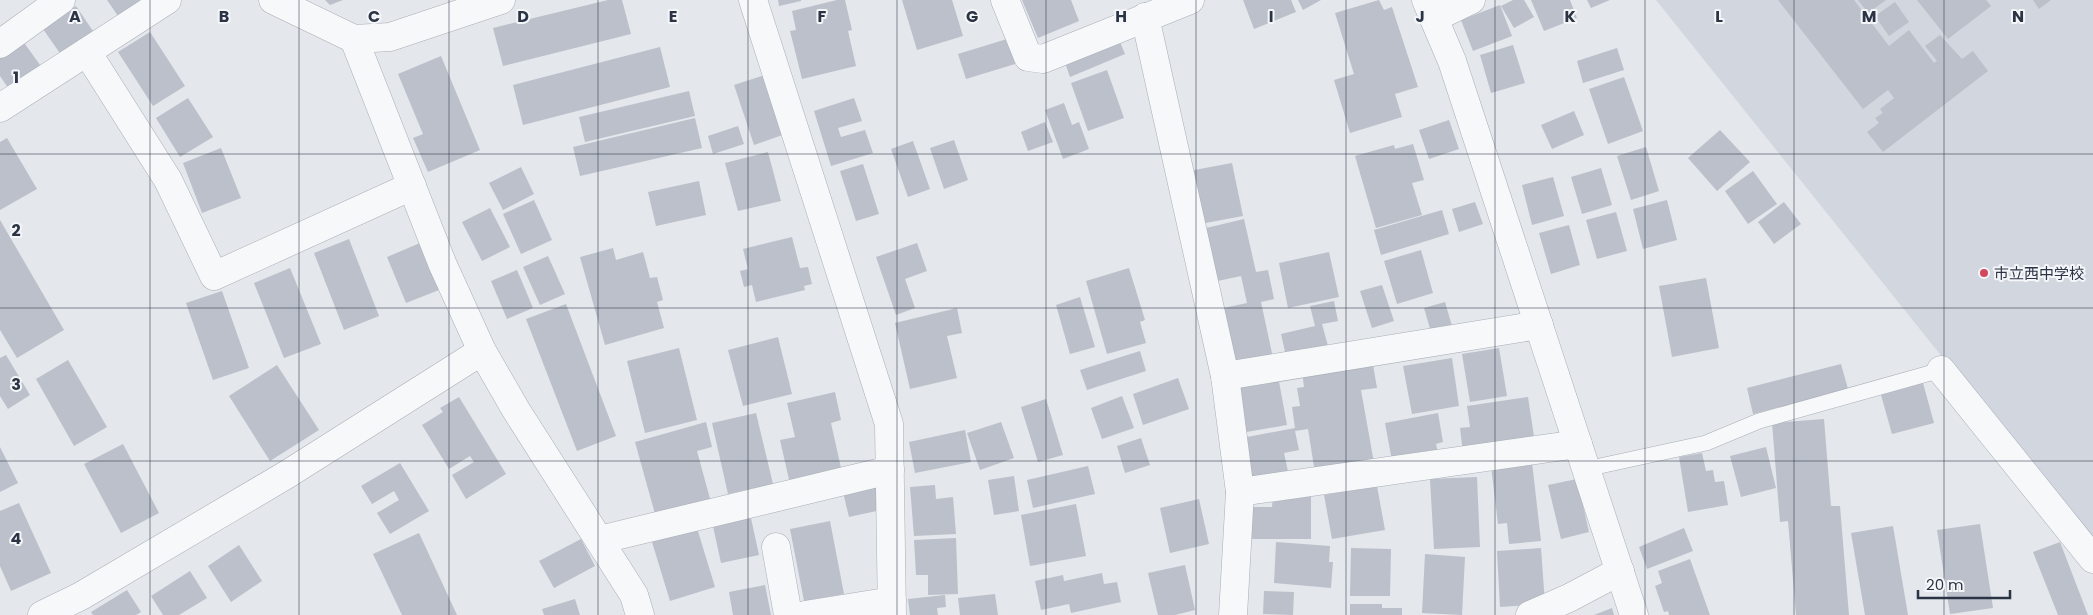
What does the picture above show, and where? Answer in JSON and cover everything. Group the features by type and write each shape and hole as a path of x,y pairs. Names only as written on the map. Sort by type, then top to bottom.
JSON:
{"street":[{"path":"0,44 61,0"},
{"path":"0,108 167,0"},
{"path":"273,0 354,39 390,37 501,0"},
{"path":"753,0 889,424 892,608 805,615"},
{"path":"1005,0 1028,57 1043,59 1190,0"},
{"path":"1471,0 1430,9 1452,61 1634,615"},
{"path":"1145,17 1225,376 1240,492 1233,615"},
{"path":"354,39 442,263 482,351 516,410 634,595 640,615"},
{"path":"88,52 168,180 214,276 412,186"},
{"path":"1225,376 1539,325"},
{"path":"51,613 278,479 482,351"},
{"path":"1941,370 2093,559"},
{"path":"1240,492 1582,456"},
{"path":"599,540 890,470"},
{"path":"776,547 788,615"},
{"path":"1530,615 1569,598 1620,571"}],"lane":[{"path":"1582,456 1706,444 1759,421 1941,370"}],"shaded area":[{"name":"市立西中学校","path":"1656,0 2093,0 2093,545"}],"building":[{"path":"107,0 140,0 118,16"},
{"path":"325,0 343,0 330,5"},
{"path":"608,0 622,0 631,34 503,66 493,28"},
{"path":"778,0 801,0 801,1 779,6"},
{"path":"837,0 845,0 852,30 848,31 856,66 802,79 790,31 796,30 792,11"},
{"path":"902,0 952,0 963,36 917,50"},
{"path":"1022,0 1071,0 1079,21 1038,38"},
{"path":"1243,0 1291,0 1296,12 1254,29"},
{"path":"1298,0 1321,0 1303,10"},
{"path":"1379,0 1384,10 1392,7 1418,87 1395,94 1402,117 1350,133 1334,80 1354,74 1335,13"},
{"path":"1513,0 1524,0 1534,17 1514,28 1501,6"},
{"path":"1531,0 1570,0 1577,18 1544,31"},
{"path":"1587,0 1610,0 1591,8"},
{"path":"1778,0 1854,0 1889,46 1909,30 1934,63 1937,61 1925,46 1940,35 1962,59 1973,51 1988,71 1883,152 1867,132 1879,123 1875,118 1883,113 1880,109 1894,98 1888,90 1863,109"},
{"path":"1858,0 1886,0 1868,13"},
{"path":"1917,0 1986,0 1991,6 1948,39"},
{"path":"2033,0 2051,0 2039,9"},
{"path":"1895,2 1909,22 1889,36 1875,16"},
{"path":"1500,5 1512,36 1473,51 1461,20"},
{"path":"76,6 97,37 64,59 43,29"},
{"path":"150,32 185,86 153,106 118,52"},
{"path":"1117,35 1125,54 1070,77 1063,57"},
{"path":"1007,39 1015,64 966,79 958,54"},
{"path":"22,40 43,69 11,92 0,76 0,56"},
{"path":"1513,45 1525,83 1491,93 1480,55"},
{"path":"660,47 670,87 523,125 513,85"},
{"path":"1617,48 1624,70 1583,83 1577,61"},
{"path":"441,56 480,150 428,172 413,138 423,134 398,74"},
{"path":"1107,70 1124,118 1088,131 1071,83"},
{"path":"768,74 788,133 754,145 734,85"},
{"path":"1624,77 1643,131 1608,144 1589,89"},
{"path":"689,91 695,116 585,142 579,117"},
{"path":"188,98 213,137 180,157 156,118"},
{"path":"854,98 862,121 838,128 841,137 865,130 873,153 831,166 814,111"},
{"path":"1064,103 1072,125 1079,122 1089,149 1063,159 1045,110"},
{"path":"1574,111 1584,135 1552,149 1541,125"},
{"path":"695,118 702,148 580,176 573,147"},
{"path":"1449,120 1459,149 1429,159 1419,130"},
{"path":"1045,122 1053,142 1028,151 1021,132"},
{"path":"738,126 744,144 713,154 708,136"},
{"path":"1720,130 1750,162 1717,191 1688,158"},
{"path":"7,138 37,189 0,210 0,142"},
{"path":"954,140 968,180 944,189 930,148"},
{"path":"913,141 930,189 908,197 891,149"},
{"path":"1413,144 1424,180 1412,183 1422,215 1376,228 1355,156 1394,145 1395,149"},
{"path":"1646,147 1659,191 1631,200 1617,156"},
{"path":"221,148 241,198 202,213 183,163"},
{"path":"768,152 781,201 738,211 725,163"},
{"path":"1232,163 1243,216 1200,224 1189,171"},
{"path":"863,164 879,214 856,221 840,171"},
{"path":"521,167 534,194 503,210 489,183"},
{"path":"1601,168 1612,205 1582,214 1571,177"},
{"path":"1753,171 1777,204 1748,224 1725,191"},
{"path":"1553,177 1564,216 1532,225 1522,185"},
{"path":"699,181 706,215 656,226 648,192"},
{"path":"534,200 552,240 521,254 503,214"},
{"path":"1667,200 1677,240 1643,249 1633,209"},
{"path":"1475,202 1483,224 1459,232 1452,209"},
{"path":"1784,202 1801,224 1774,244 1758,222"},
{"path":"490,208 510,247 482,261 462,222"},
{"path":"1442,210 1449,234 1381,255 1374,230"},
{"path":"1616,212 1627,251 1597,259 1586,220"},
{"path":"1244,219 1256,272 1268,270 1274,299 1261,302 1273,358 1231,367 1219,309 1247,303 1241,276 1213,282 1202,229"},
{"path":"0,220 64,330 17,358 0,330"},
{"path":"1569,225 1580,265 1551,274 1539,233"},
{"path":"792,237 800,268 808,267 812,284 804,286 805,290 756,302 752,285 744,287 740,271 748,269 743,249"},
{"path":"349,239 379,316 344,330 314,253"},
{"path":"420,243 439,290 406,303 387,257"},
{"path":"917,243 927,271 905,279 915,308 896,315 876,257"},
{"path":"613,248 616,260 643,252 650,278 657,277 663,300 657,302 664,328 605,345 580,257"},
{"path":"1421,250 1433,293 1397,304 1384,261"},
{"path":"1329,252 1339,297 1288,308 1279,263"},
{"path":"548,256 565,294 540,305 523,267"},
{"path":"290,268 321,344 284,358 254,283"},
{"path":"1129,268 1145,320 1140,322 1146,343 1107,354 1086,281"},
{"path":"517,270 533,308 507,319 491,281"},
{"path":"1706,278 1719,348 1672,357 1659,286"},
{"path":"1382,285 1394,321 1372,328 1360,291"},
{"path":"222,291 249,368 213,380 186,303"},
{"path":"1080,297 1095,347 1070,354 1056,305"},
{"path":"1334,301 1338,321 1322,324 1328,346 1286,356 1281,334 1315,326 1310,306"},
{"path":"1445,302 1454,333 1433,339 1424,308"},
{"path":"566,304 616,436 577,451 526,319"},
{"path":"957,308 962,333 947,336 957,378 910,389 895,323"},
{"path":"778,337 792,394 743,406 728,350"},
{"path":"679,348 697,420 645,433 627,361"},
{"path":"1499,348 1507,396 1470,402 1462,354"},
{"path":"1140,351 1146,371 1087,390 1080,370"},
{"path":"6,355 30,395 8,409 0,396 0,358"},
{"path":"1452,358 1459,406 1412,414 1403,366"},
{"path":"1372,359 1377,388 1361,390 1374,463 1315,473 1308,429 1295,431 1299,450 1284,453 1289,476 1250,483 1242,438 1295,428 1292,407 1300,406 1297,388 1304,387 1302,371"},
{"path":"68,360 107,427 74,446 36,379"},
{"path":"1841,364 1848,389 1753,414 1747,388"},
{"path":"277,365 319,430 270,461 229,396"},
{"path":"1278,376 1287,425 1241,433 1232,384"},
{"path":"1178,378 1189,409 1143,425 1133,394"},
{"path":"1923,383 1934,423 1892,434 1881,395"},
{"path":"835,392 841,420 831,423 841,468 811,475 812,479 790,484 780,440 795,437 787,403"},
{"path":"1122,396 1134,428 1102,439 1091,408"},
{"path":"459,397 506,474 466,499 452,475 474,462 470,456 449,469 422,425 443,412 440,408"},
{"path":"1528,397 1535,443 1463,453 1460,428 1470,427 1467,406"},
{"path":"1046,399 1063,455 1038,462 1021,407"},
{"path":"756,413 773,484 728,494 712,423"},
{"path":"1438,413 1443,442 1436,444 1438,453 1392,461 1385,423"},
{"path":"1824,419 1831,506 1840,506 1849,615 1796,615 1788,521 1780,522 1772,423"},
{"path":"706,422 712,447 697,451 712,506 657,521 635,442"},
{"path":"1001,422 1014,458 980,470 967,433"},
{"path":"965,430 971,462 915,473 909,442"},
{"path":"1141,438 1150,465 1125,473 1117,446"},
{"path":"123,444 159,513 121,533 84,464"},
{"path":"0,447 18,483 0,492"},
{"path":"1766,447 1776,488 1741,497 1730,456"},
{"path":"1702,453 1706,471 1713,470 1715,482 1724,481 1728,505 1688,512 1679,457"},
{"path":"1532,462 1541,541 1509,544 1507,523 1498,524 1491,466"},
{"path":"400,463 429,511 390,534 377,513 399,500 394,491 372,504 361,486"},
{"path":"1088,466 1095,494 1033,508 1027,480"},
{"path":"1014,476 1019,511 994,515 988,480"},
{"path":"1477,477 1480,547 1434,549 1430,479"},
{"path":"1577,479 1589,532 1561,539 1548,485"},
{"path":"875,481 881,510 849,517 842,488"},
{"path":"935,485 936,499 953,497 956,534 914,536 910,487"},
{"path":"1377,486 1385,530 1332,539 1324,495"},
{"path":"1273,495 1311,495 1311,539 1250,539 1250,507 1272,507"},
{"path":"1199,499 1209,544 1170,553 1160,508"},
{"path":"19,503 51,573 11,591 0,566 0,511"},
{"path":"1076,504 1086,556 1030,566 1021,515"},
{"path":"749,509 759,555 721,563 711,517"},
{"path":"830,521 844,594 804,601 790,529"},
{"path":"1980,524 1993,608 1950,614 1937,530"},
{"path":"1893,526 1908,615 1865,615 1851,533"},
{"path":"697,528 715,587 670,601 652,542"},
{"path":"1684,528 1693,551 1647,569 1639,547"},
{"path":"419,533 457,615 402,615 373,554"},
{"path":"956,538 958,594 928,595 928,575 916,575 914,540"},
{"path":"581,539 595,566 554,588 539,561"},
{"path":"1276,542 1330,546 1329,562 1333,562 1331,588 1274,583"},
{"path":"2060,542 2088,615 2058,615 2033,552"},
{"path":"239,545 262,581 231,602 208,566"},
{"path":"1351,548 1391,549 1390,596 1350,596"},
{"path":"1541,548 1545,604 1500,607 1497,551"},
{"path":"1425,554 1465,557 1462,615 1422,613"},
{"path":"1690,559 1710,615 1669,615 1668,611 1664,612 1655,586 1662,583 1658,571"},
{"path":"1185,565 1195,610 1175,615 1158,615 1148,573"},
{"path":"190,571 207,598 179,615 163,615 151,596"},
{"path":"1102,573 1104,584 1117,582 1121,602 1071,613 1069,604 1041,610 1035,581 1063,575 1064,581"},
{"path":"765,585 771,615 733,615 729,592"},
{"path":"127,590 141,612 136,615 93,615 91,612"},
{"path":"1264,591 1294,592 1293,615 1263,614"},
{"path":"995,594 998,615 960,615 958,598"},
{"path":"945,595 946,607 937,608 938,615 910,615 908,599"},
{"path":"575,599 580,615 544,615 542,609"},
{"path":"1350,604 1382,604 1382,608 1402,608 1402,615 1350,615"},
{"path":"1612,608 1614,615 1594,615"}],"place":[{"name":"市立西中学校","path":"1984,273"}]}
